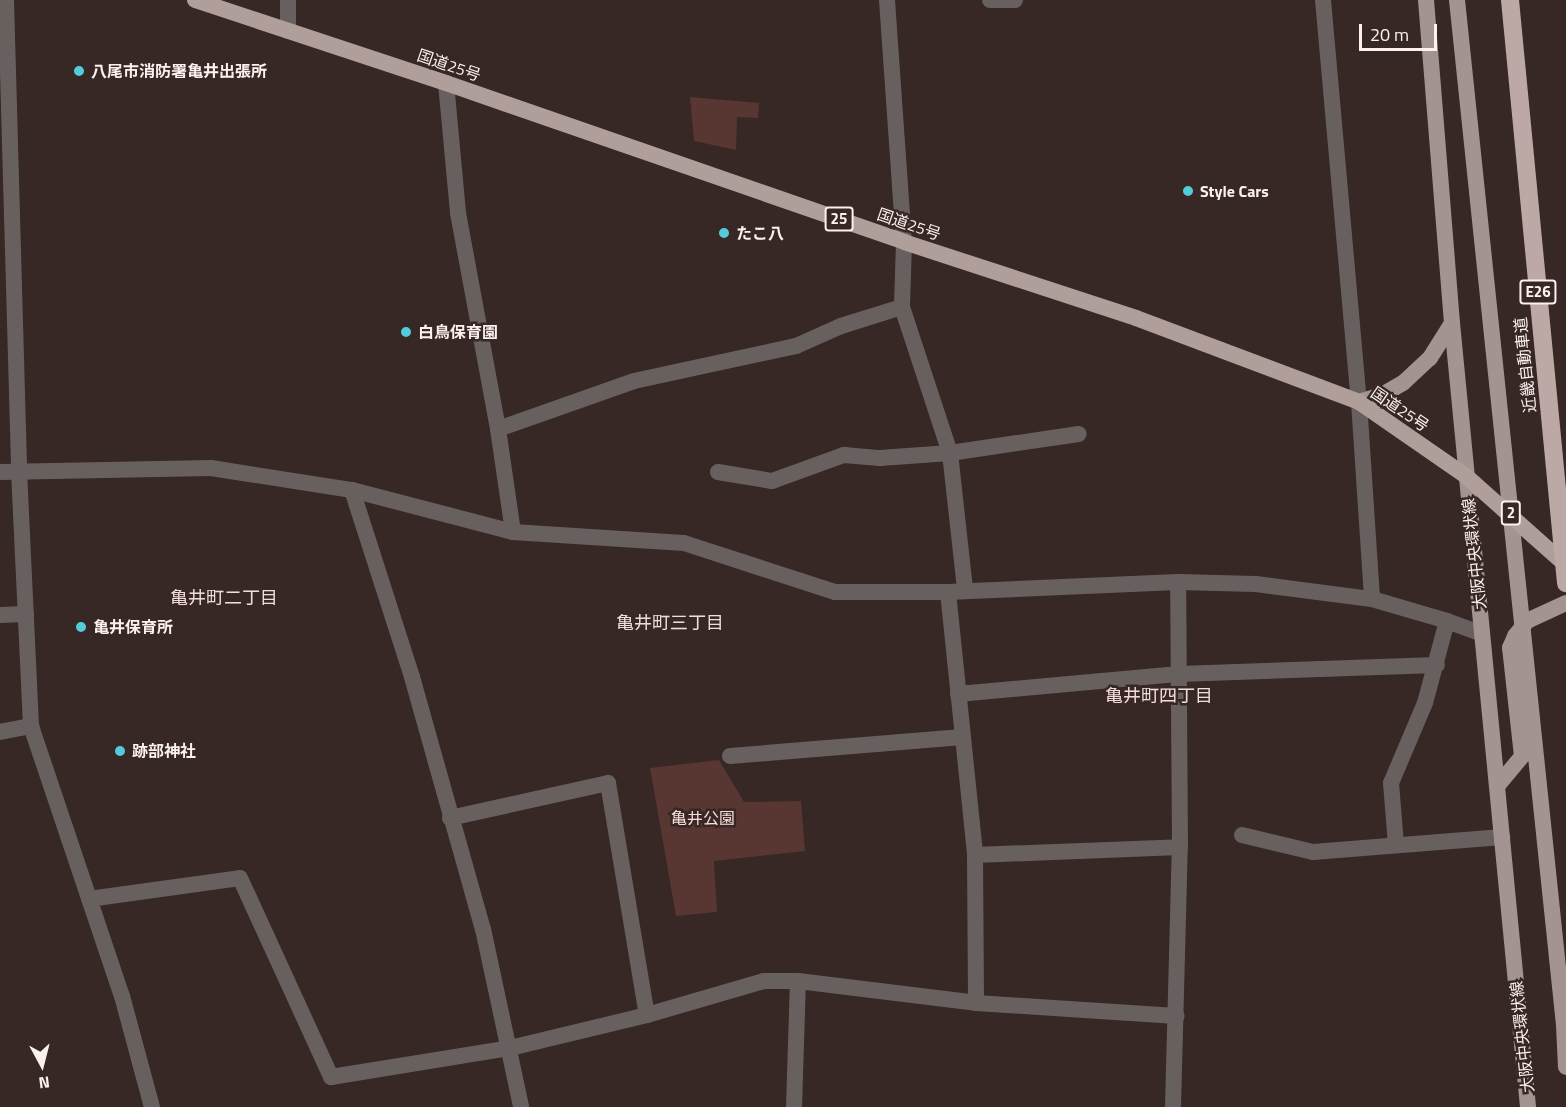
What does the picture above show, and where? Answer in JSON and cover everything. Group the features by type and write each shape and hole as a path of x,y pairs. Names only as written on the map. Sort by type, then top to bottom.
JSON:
{"highway":[{"name":"国道25号","path":"195,0 446,83 904,242 1136,318 1359,402 1466,476 1566,565"},
{"name":"近畿自動車道","path":"1510,0 1566,583"}],"main road":[{"name":"大阪中央環状線","path":"1426,0 1466,476 1528,1107"},
{"name":"2","path":"1457,0 1564,1025 1566,1067"},
{"path":"1359,402 1382,395 1403,383 1430,358 1452,323"},
{"path":"1498,785 1522,756 1510,648 1515,636 1527,621 1566,603"}],"street":[{"path":"6,0 19,471 31,726 122,996 152,1107"},
{"path":"288,0 288,31"},
{"path":"887,0 904,242 902,308 950,453 965,589"},
{"path":"990,0 1015,0"},
{"path":"1323,0 1359,402 1372,599"},
{"path":"446,83 458,213 498,429 513,532"},
{"path":"498,429 634,381 796,346 841,326 902,308"},
{"path":"718,472 772,480 844,455 880,458 950,453 1079,435"},
{"path":"0,472 211,468 352,490 513,532 684,543 835,592 948,591 1178,582 1256,584 1372,599 1482,634"},
{"path":"352,490 412,677 483,929 521,1107"},
{"path":"1173,1107 1180,847 1178,582"},
{"path":"948,591 975,855 976,1003"},
{"path":"0,615 26,614"},
{"path":"1396,845 1391,783 1425,703 1447,621"},
{"path":"958,694 1179,674 1437,665"},
{"path":"0,732 31,726"},
{"path":"730,756 962,737"},
{"path":"450,818 608,783 647,1015"},
{"path":"1242,835 1313,852 1502,837"},
{"path":"975,855 1180,847"},
{"path":"89,899 240,878 331,1077 510,1048 647,1015 764,981 798,981 976,1003 1177,1016"},
{"path":"794,1107 798,981"}],"green space":[{"path":"690,97 759,103 758,118 737,117 736,150 694,141"},
{"name":"亀井公園","path":"719,760 744,802 801,801 805,851 714,861 717,912 676,916 650,768"}],"place":[{"name":"八尾市消防署亀井出張所","path":"79,71"},
{"name":"Style Cars","path":"1188,191"},
{"name":"たこ八","path":"724,233"},
{"name":"白鳥保育園","path":"406,332"},
{"name":"亀井保育所","path":"81,627"},
{"name":"跡部神社","path":"120,751"}],"district":[{"name":"亀井町二丁目","path":"224,598"},
{"name":"亀井町三丁目","path":"670,623"},
{"name":"亀井町四丁目","path":"1159,696"}]}
